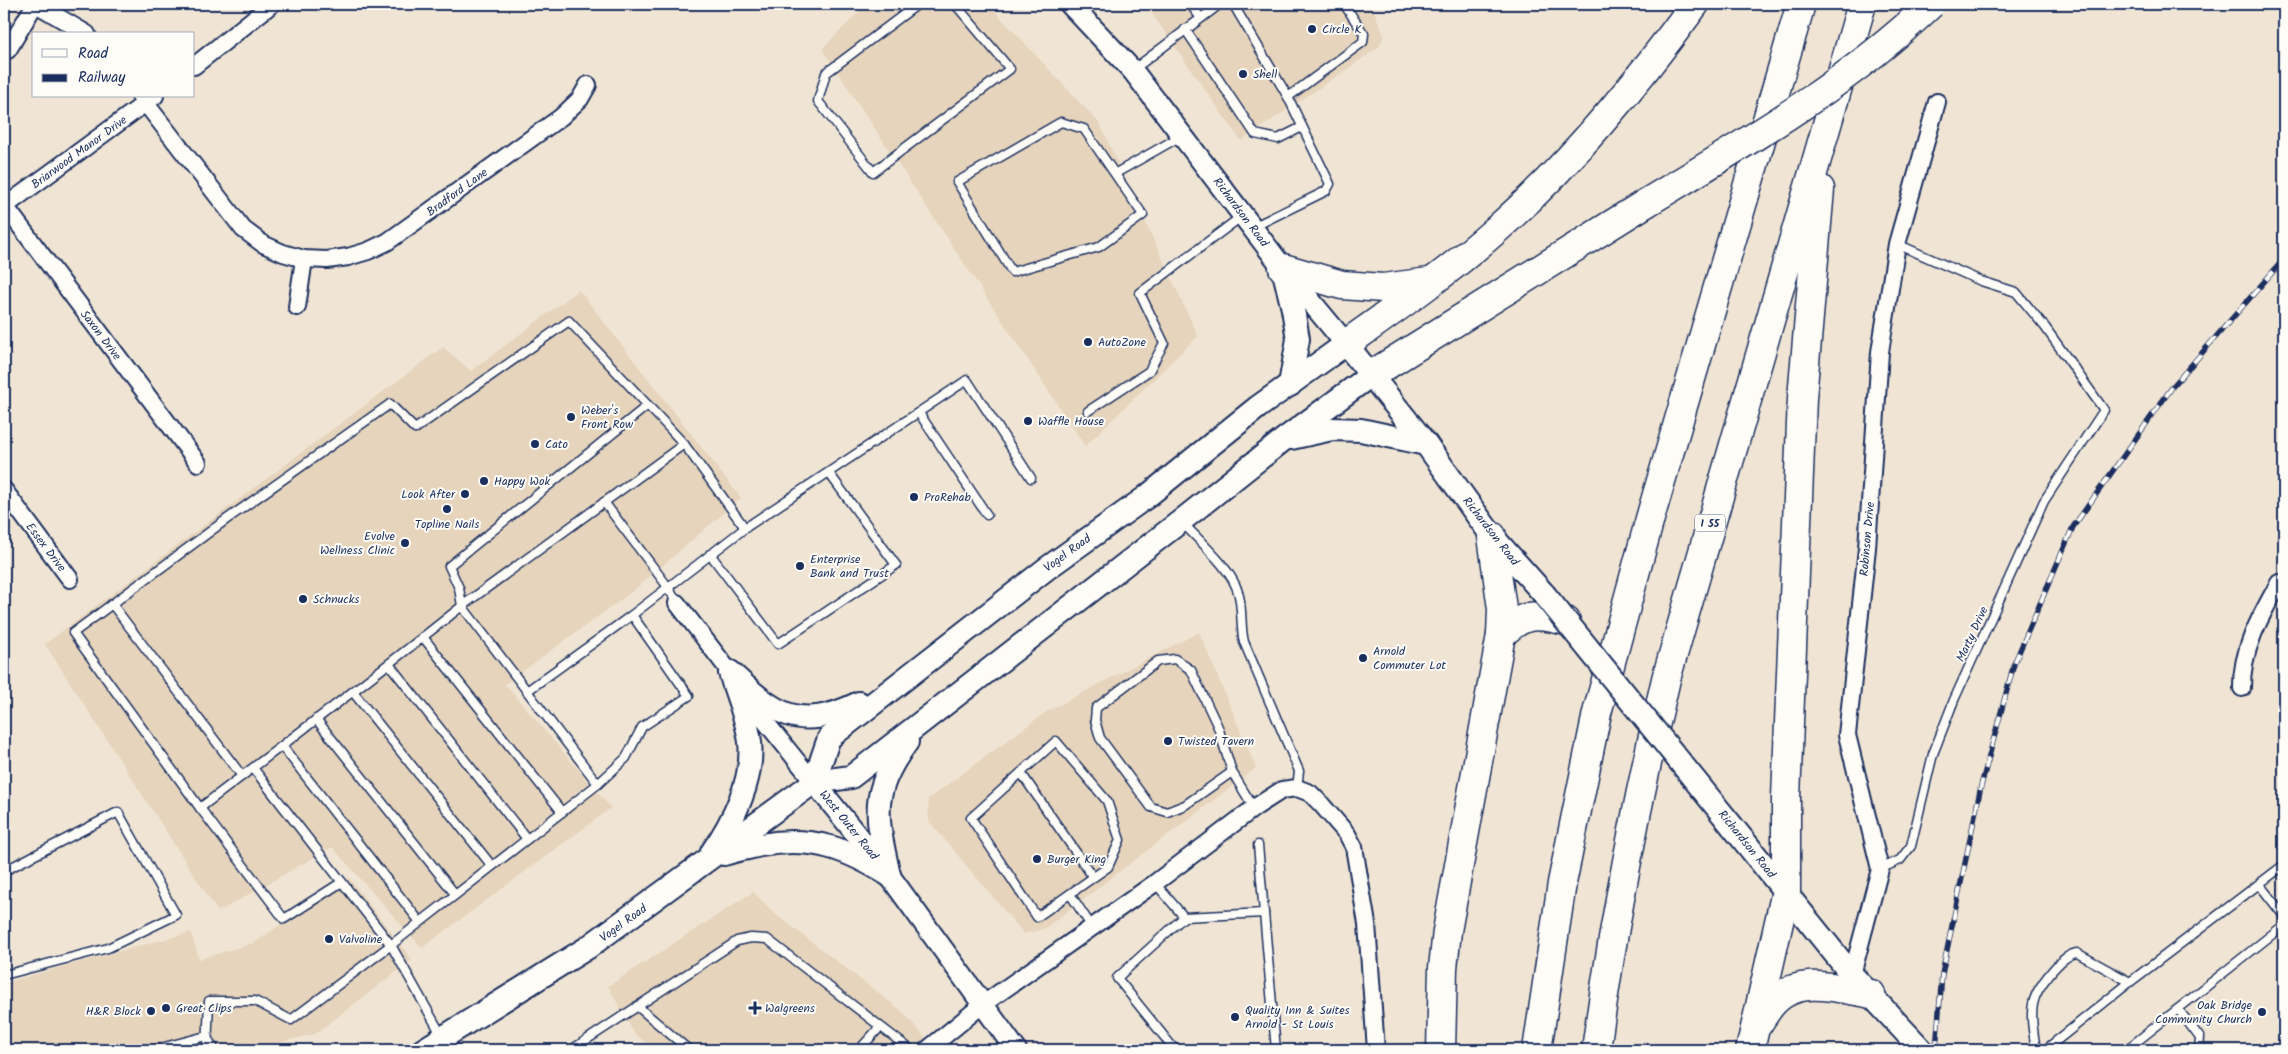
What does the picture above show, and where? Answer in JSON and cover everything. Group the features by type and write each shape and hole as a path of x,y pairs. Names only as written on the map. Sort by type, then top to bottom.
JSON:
{"highway":[{"path":"1346,344 1433,282 1497,230 1539,191 1630,90 1695,4"},
{"path":"1537,1050 1562,883 1597,713 1651,515 1801,4"},
{"name":"I 55","path":"1596,1050 1625,866 1644,772 1666,679 1862,4"},
{"path":"1371,375 1804,105 1857,68 1907,27 1931,4"},
{"path":"1753,1039 1786,891 1786,788 1802,398 1826,129"},
{"path":"1283,268 1342,285 1383,288 1433,282"},
{"path":"1441,1050 1443,968 1447,931 1502,636 1502,609 1492,536"},
{"path":"1502,636 1514,622 1541,605 1566,621"},
{"path":"1753,1039 1772,1003 1786,993 1803,986 1825,984 1875,1001"}],"main road":[{"path":"1283,268 1298,339 1290,385"},
{"name":"Richardson Road","path":"1346,344 1426,444 1541,605"},
{"name":"Vogel Road","path":"814,782 828,738 1046,569 1145,498 1258,407 1346,344"},
{"name":"Vogel Road","path":"423,1050 447,1045 587,948 814,782 852,777 1283,440 1371,375"},
{"path":"1283,440 1332,429 1361,430 1426,444"},
{"name":"Richardson Road","path":"1566,621 1852,975 1922,1050"},
{"path":"730,672 766,704 782,713 798,717 813,718 836,714 898,684"},
{"path":"705,862 721,839 733,815 750,764 750,741 730,672"},
{"path":"889,875 878,824 878,799 891,763 924,721"},
{"path":"705,862 729,852 755,846 805,841 848,852 889,875"}],"street":[{"path":"8,50 35,4 84,32"},
{"path":"195,65 272,4"},
{"name":"Richardson Road","path":"1070,4 1132,71 1183,135 1283,268 1346,344"},
{"name":"Bradford Lane","path":"147,99 242,229 263,244 283,254 304,259 326,260 348,257 387,242 561,117 580,99 588,85"},
{"name":"Briarwood Manor Drive","path":"4,206 147,99"},
{"name":"Robinson Drive","path":"1852,975 1880,869 1846,735 1867,548 1880,352 1897,244 1937,102"},
{"name":"Saxon Drive","path":"4,206 198,463"},
{"path":"297,307 304,259"},
{"name":"Essex Drive","path":"4,490 70,579"},
{"path":"2242,688 2242,677 2255,626 2282,584"},
{"name":"West Outer Road","path":"677,603 730,672 743,694 889,875 1016,1050"},
{"path":"927,1050 982,1005 1155,883 1254,808 1282,790 1297,788 1310,793 1321,804 1348,834 1354,848 1366,924 1376,1050"}],"lane":[{"path":"918,4 826,73 818,101 874,172 1010,70 955,4"},
{"path":"1190,4 1201,18"},
{"path":"1132,71 1220,4"},
{"path":"1088,411 1149,371 1164,343 1140,293 1248,221 1326,191 1330,184 1288,97 1233,4"},
{"path":"1288,97 1363,42 1364,34 1344,4"},
{"path":"1185,29 1255,134 1278,138 1302,127"},
{"path":"1061,122 1084,129 1116,173 1143,215 1099,247 1012,272 957,182 1061,122"},
{"path":"1116,173 1183,135"},
{"name":"Marty Drive","path":"1880,869 1900,860 1911,846 1933,754 1954,700 2044,501 2104,410 2044,327 2016,292 1981,281 1897,244"},
{"path":"342,882 284,919 200,808 73,632 390,404 415,429 569,320 684,444 744,528"},
{"path":"527,691 632,615 744,528 967,380 1031,478"},
{"path":"598,784 462,606 459,588 449,566 648,405"},
{"path":"919,413 987,515"},
{"path":"200,808 353,692 462,606 684,444"},
{"path":"710,554 778,644 896,565 828,473"},
{"path":"604,502 668,587 677,603"},
{"path":"1181,521 1226,571 1238,591 1241,631 1244,642 1299,771 1297,788"},
{"path":"112,604 242,776"},
{"path":"207,1050 206,1036 209,1002 255,1002 291,1020 598,784 626,758 642,727 689,696 632,615"},
{"path":"423,637 562,812"},
{"path":"1232,772 1185,805 1167,812 1151,807 1100,738 1095,720 1096,708 1158,660 1175,659 1191,670 1218,727 1232,772 1254,808"},
{"path":"389,664 527,839"},
{"path":"353,692 492,866"},
{"path":"316,720 456,894"},
{"path":"1056,741 1107,801 1120,840 1108,867 1093,877 1037,917 970,818 1056,741"},
{"path":"282,746 420,922"},
{"path":"253,768 391,945 447,1045"},
{"path":"1020,773 1093,877"},
{"path":"4,871 118,812 176,915 108,948 4,975"},
{"path":"1258,845 1276,1050"},
{"path":"2045,1050 2130,982 2284,865"},
{"path":"1155,883 1184,917"},
{"path":"2260,884 2284,916"},
{"path":"1070,894 1092,927"},
{"path":"1175,1050 1117,978 1184,917 1264,913"},
{"path":"2126,1050 2284,925"},
{"path":"571,1050 737,940 751,938 767,939 911,1050"},
{"path":"2036,1050 2032,1019 2033,1003 2040,988 2065,958 2077,953 2130,982"},
{"path":"637,1006 689,1050"},
{"path":"2178,1009 2200,1038 2199,1050"},
{"path":"859,1050 880,1027"},
{"path":"153,1050 206,1036"},
{"path":"206,1036 215,1050"}],"shaded area":[{"path":"867,4 988,4 1100,124 1198,336 1085,446 822,49"},
{"path":"1145,4 1371,4 1384,35 1378,48 1241,141"},
{"path":"579,290 741,498 633,591 505,684 611,808 422,948 332,847 218,912 45,644 443,347 471,371"},
{"path":"1199,632 1256,768 1044,929 1024,934 929,821 928,799 1046,712"},
{"path":"349,878 412,960 315,1034 247,1050 4,1050 4,983 191,932 199,959 254,943"},
{"path":"753,892 774,913 903,1012 936,1050 655,1050 634,1033 608,986"}],"railway":[{"path":"1936,1050 1942,974 1981,786 2014,664 2073,527 2173,386 2284,259"}],"place":[{"name":"Circle K","path":"1312,29"},
{"name":"Shell","path":"1243,74"},
{"name":"AutoZone","path":"1088,342"},
{"name":"Weber's Front Row","path":"571,417"},
{"name":"Waffle House","path":"1028,421"},
{"name":"Cato","path":"535,444"},
{"name":"Happy Wok","path":"484,481"},
{"name":"Look After","path":"465,494"},
{"name":"ProRehab","path":"914,497"},
{"name":"Topline Nails","path":"447,509"},
{"name":"Evolve Wellness Clinic","path":"405,543"},
{"name":"Enterprise Bank and Trust","path":"800,566"},
{"name":"Schnucks","path":"303,599"},
{"name":"Arnold Commuter Lot","path":"1363,658"},
{"name":"Twisted Tavern","path":"1168,741"},
{"name":"Burger King","path":"1037,859"},
{"name":"Valvoline","path":"329,939"},
{"name":"Great Clips","path":"166,1008"},
{"name":"Walgreens","path":"755,1008"},
{"name":"H&R Block","path":"151,1011"},
{"name":"Oak Bridge Community Church","path":"2262,1012"},
{"name":"Quality Inn & Suites Arnold - St Louis","path":"1235,1017"}]}
